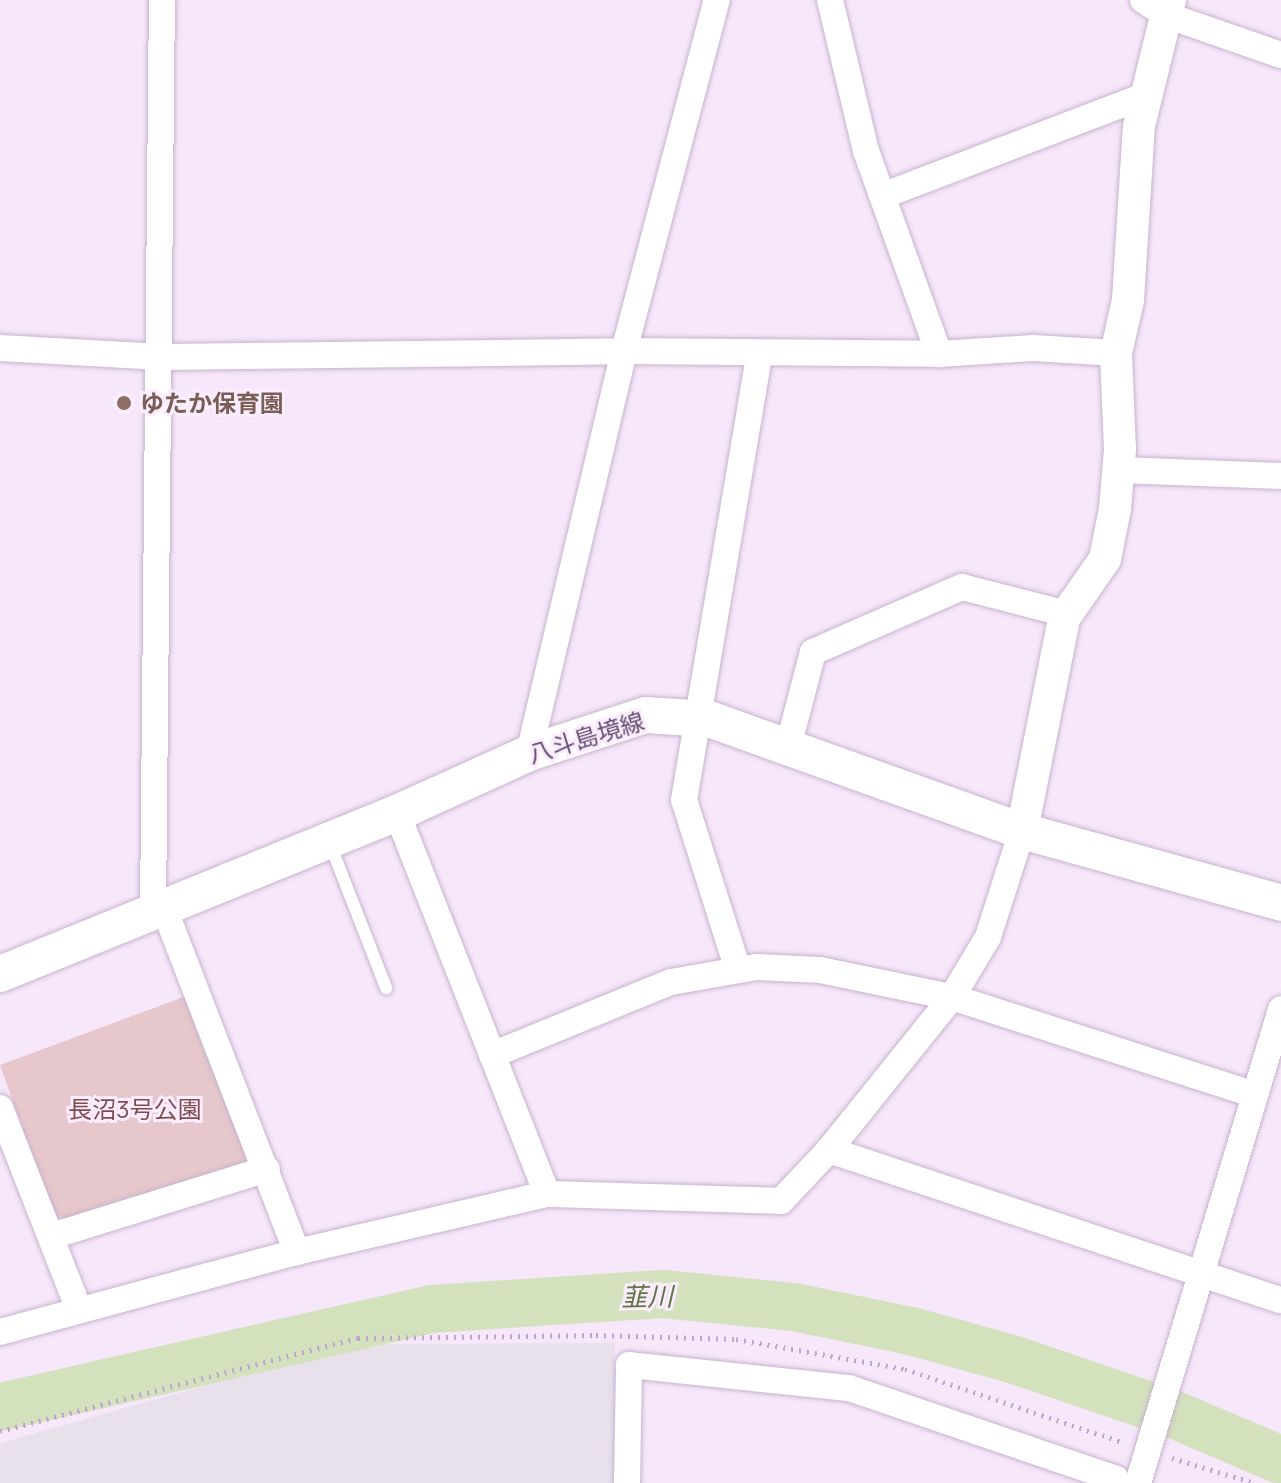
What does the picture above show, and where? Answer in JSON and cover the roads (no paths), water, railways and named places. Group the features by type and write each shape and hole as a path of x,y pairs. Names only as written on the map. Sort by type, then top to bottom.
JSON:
{"main road":[{"name":"八斗島境線","path":"0,974 397,813 529,753 646,715 697,719 788,747 1022,831 1281,903"}],"street":[{"path":"162,0 158,911 267,1169 297,1252"},
{"path":"529,753 624,351 717,0"},
{"path":"830,0 882,196 939,354"},
{"path":"0,1332 297,1252 547,1194 781,1201 829,1150 952,997 988,937 1022,831 1067,614 1105,559 1119,470 1116,353 1128,300 1139,126 1147,95 1160,5 1281,55"},
{"path":"882,196 1147,95"},
{"path":"0,348 162,357 624,351 939,354 1033,348 1116,353"},
{"path":"738,970 684,800 760,353"},
{"path":"1119,470 1281,476"},
{"path":"788,747 813,652 962,587 1067,614"},
{"path":"397,813 547,1194"},
{"path":"492,1055 671,982 738,970 820,970 952,997 1253,1094"},
{"path":"1138,1483 1177,1360 1199,1272 1281,1009"},
{"path":"0,1108 79,1310"},
{"path":"829,1150 1281,1300"},
{"path":"52,1236 267,1169"},
{"path":"627,1483 629,1365 849,1388 1116,1479 1115,1483"}],"lane":[{"path":"329,841 386,988"}],"waterway":[{"name":"韮川","path":"0,1407 431,1309 663,1294 794,1307 911,1331 1012,1359 1168,1412 1281,1460"}],"place":[{"name":"ゆたか保育園","path":"124,403"}],"park label":[{"name":"長沼3号公園","path":"135,1109"}]}
